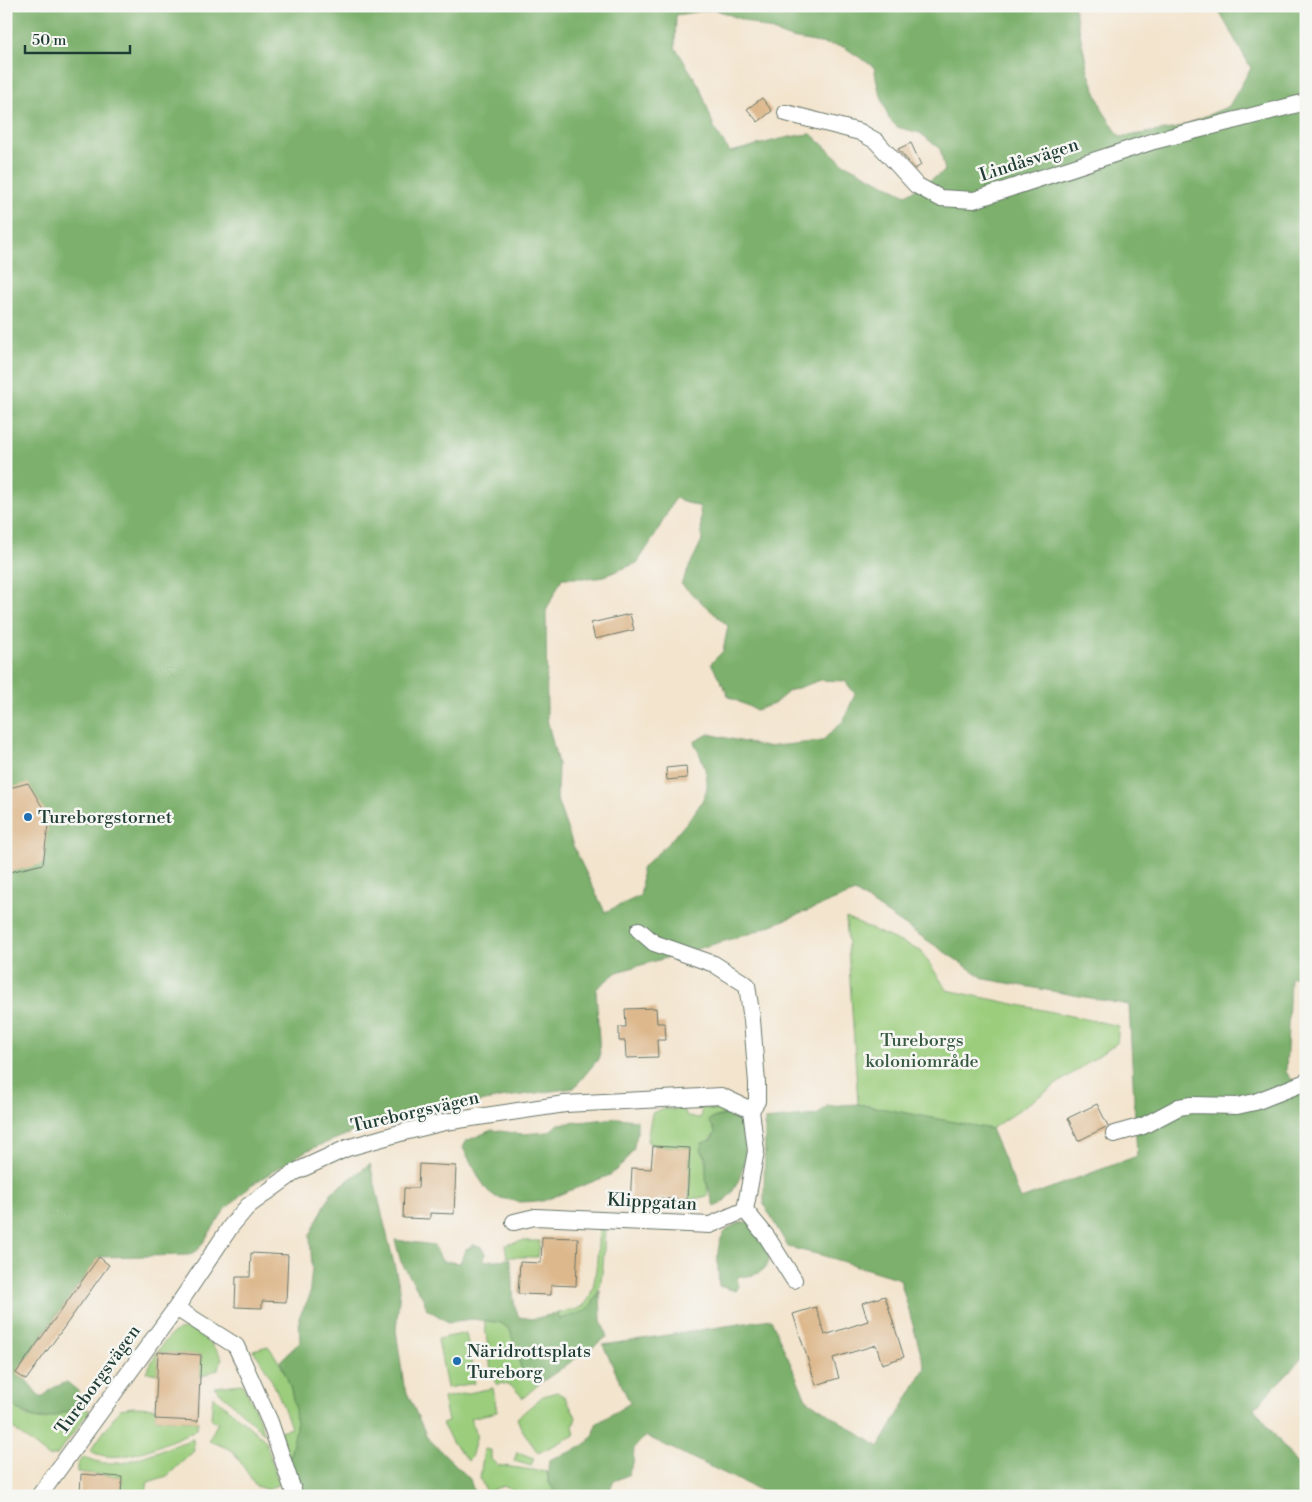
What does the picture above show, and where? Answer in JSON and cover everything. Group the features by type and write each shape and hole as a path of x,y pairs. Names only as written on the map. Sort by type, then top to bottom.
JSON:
{"street":[{"name":"Lindåsvägen","path":"786,114 860,132 876,141 916,185 940,198 974,200 1154,141 1306,102"},
{"path":"639,930 654,943 714,964 747,985 752,1020 757,1101 751,1110 756,1151 745,1210 774,1248 794,1280"},
{"path":"1114,1134 1143,1126 1179,1107 1191,1105 1237,1106 1255,1102 1306,1082"},
{"name":"Tureborgsvägen","path":"39,1496 176,1308 231,1226 248,1206 295,1172 347,1148 445,1122 565,1104 721,1096 751,1110"},
{"name":"Klippgatan","path":"514,1222 535,1217 710,1225 745,1210"},
{"path":"176,1308 236,1346 270,1422 294,1496"}],"green space":[{"path":"6,6 1074,6 1088,71 1103,111 1120,137 1178,128 1229,106 1251,68 1216,6 1306,6 1306,975 1290,978 1286,1072 1306,1097 1306,1354 1254,1408 1306,1476 1306,1496 772,1496 646,1436 634,1448 633,1463 628,1475 614,1481 607,1496 560,1496 553,1489 548,1475 549,1460 585,1445 593,1436 596,1424 630,1403 603,1345 771,1319 806,1399 879,1447 925,1368 900,1279 788,1247 764,1205 765,1120 817,1115 827,1106 858,1104 991,1129 1021,1199 1137,1156 1129,1005 985,979 855,892 749,934 617,972 596,989 600,1057 574,1088 499,1098 353,1132 306,1151 251,1185 224,1211 198,1250 189,1255 99,1257 16,1372 26,1380 41,1398 53,1388 67,1382 78,1391 77,1408 40,1419 26,1414 6,1400","holes":["714,9 791,38 844,47 874,67 878,87 889,119 897,127 920,133 940,149 945,171 906,195 843,163 811,134 781,139 730,152 715,130 700,87 675,47 676,15","675,498 700,507 702,540 681,584 728,626 723,651 711,663 729,697 756,710 774,704 789,691 821,680 845,681 855,694 844,720 822,741 766,747 709,734 694,742 706,774 707,786 705,796 680,830 641,869 642,886 640,896 605,912 574,848 557,800 558,764 547,719 546,611 562,578 599,578 637,563 656,534"]},
{"name":"Tureborgs koloniområde","path":"846,918 921,951 947,990 1119,1026 1117,1043 991,1129 858,1104"},
{"path":"730,1107 738,1111 739,1116 725,1114 710,1119 715,1133 701,1149 706,1166 707,1196 689,1200 690,1148 653,1146 647,1141 652,1113 662,1109 683,1109 688,1117 700,1118 702,1108"},
{"path":"732,1113 739,1116 746,1140 743,1167 739,1180 732,1192 724,1201 714,1207 706,1179 706,1158 701,1149 702,1143 711,1140 715,1133 714,1128 709,1122 710,1119"},
{"path":"617,1118 637,1120 637,1134 633,1150 623,1164 610,1175 543,1201 520,1202 496,1197 488,1191 481,1181 463,1148 466,1141 492,1130 522,1134 548,1132 559,1124"},
{"path":"370,1164 400,1289 396,1330 404,1386 427,1437 470,1479 475,1496 303,1496 289,1460 296,1429 295,1409 290,1386 280,1361 300,1342 299,1317 309,1298 312,1268 310,1235 331,1193"},
{"path":"744,1222 751,1223 759,1234 766,1246 769,1259 760,1272 749,1276 740,1276 737,1279 739,1286 736,1291 719,1286 719,1246 721,1238 726,1231 733,1225"},
{"path":"599,1229 605,1229 604,1250 602,1275 595,1298 590,1307 582,1313 559,1319 558,1313 579,1308 589,1299 594,1280"},
{"path":"395,1240 434,1245 442,1261 460,1263 466,1249 473,1245 480,1246 485,1253 484,1261 510,1259 513,1274 514,1303 519,1317 533,1319 558,1313 559,1319 574,1315 588,1308 600,1291 601,1320 607,1337 539,1384 522,1371 510,1330 501,1323 472,1319 448,1322 427,1309 423,1298 401,1262"},
{"path":"522,1241 540,1241 538,1257 507,1257 505,1245"},
{"path":"484,1320 501,1323 510,1330 522,1371 539,1384 523,1398 513,1387 501,1383 497,1385 492,1377"},
{"path":"182,1329 190,1329 204,1337 219,1353 222,1358 218,1369 200,1377 201,1355 159,1352 157,1374 146,1372 160,1349 173,1333"},
{"name":"Näridrottsplats Tureborg","path":"466,1333 475,1383 447,1388 438,1339"},
{"path":"268,1346 286,1375 293,1396 296,1430 289,1460 280,1431 291,1428 275,1387 253,1350"},
{"path":"242,1384 252,1402 265,1434 214,1387"},
{"path":"493,1388 497,1412 470,1418 477,1434 472,1455 468,1461 452,1442 442,1424 448,1422 443,1398"},
{"path":"557,1392 565,1397 576,1417 573,1427 575,1435 538,1453 521,1428 517,1418 543,1396"},
{"path":"213,1396 265,1440 279,1484 268,1490 256,1486 233,1451 209,1440 218,1422 213,1421 211,1417"},
{"path":"6,1400 26,1416 43,1420 77,1408 90,1410 57,1455 49,1457 6,1423"},
{"path":"133,1407 156,1408 155,1419 198,1421 197,1427 192,1432 155,1448 128,1455 102,1455 90,1451 120,1409"},
{"path":"193,1439 194,1451 167,1476 148,1482 145,1496 121,1496 122,1477 77,1472 77,1465 83,1457 102,1463 124,1463"},
{"path":"484,1449 491,1450 491,1459 497,1465 547,1472 548,1481 555,1492 520,1493 504,1486 486,1492 480,1478"},
{"path":"517,1452 534,1458 531,1466 514,1461"}],"building":[{"path":"762,98 772,111 758,122 747,109"},
{"path":"911,143 921,165 915,169 898,149"},
{"path":"630,614 634,630 595,639 591,623"},
{"path":"686,766 687,778 667,780 666,768"},
{"path":"28,783 49,818 43,864 6,873 6,789"},
{"path":"656,1008 657,1023 665,1023 666,1040 657,1040 658,1057 626,1058 625,1041 619,1041 619,1027 626,1027 625,1009"},
{"path":"1097,1104 1108,1126 1078,1141 1068,1118"},
{"path":"653,1146 690,1148 687,1200 660,1198 660,1206 630,1204 632,1168 651,1169"},
{"path":"419,1164 456,1166 454,1214 430,1213 430,1219 403,1218 404,1188 418,1188"},
{"path":"542,1237 578,1238 576,1286 551,1285 551,1295 518,1294 520,1262 541,1263"},
{"path":"251,1253 288,1255 286,1302 262,1301 262,1308 235,1307 236,1277 250,1277"},
{"path":"99,1257 109,1265 26,1380 16,1373"},
{"path":"885,1296 904,1357 882,1364 876,1345 833,1358 839,1378 816,1385 793,1314 816,1307 825,1335 868,1321 862,1303"},
{"path":"158,1352 201,1355 198,1421 155,1419"},
{"path":"81,1474 122,1477 121,1496 80,1496"}],"place":[{"name":"Tureborgstornet","path":"28,817"},
{"name":"Näridrottsplats Tureborg","path":"457,1361"}]}
